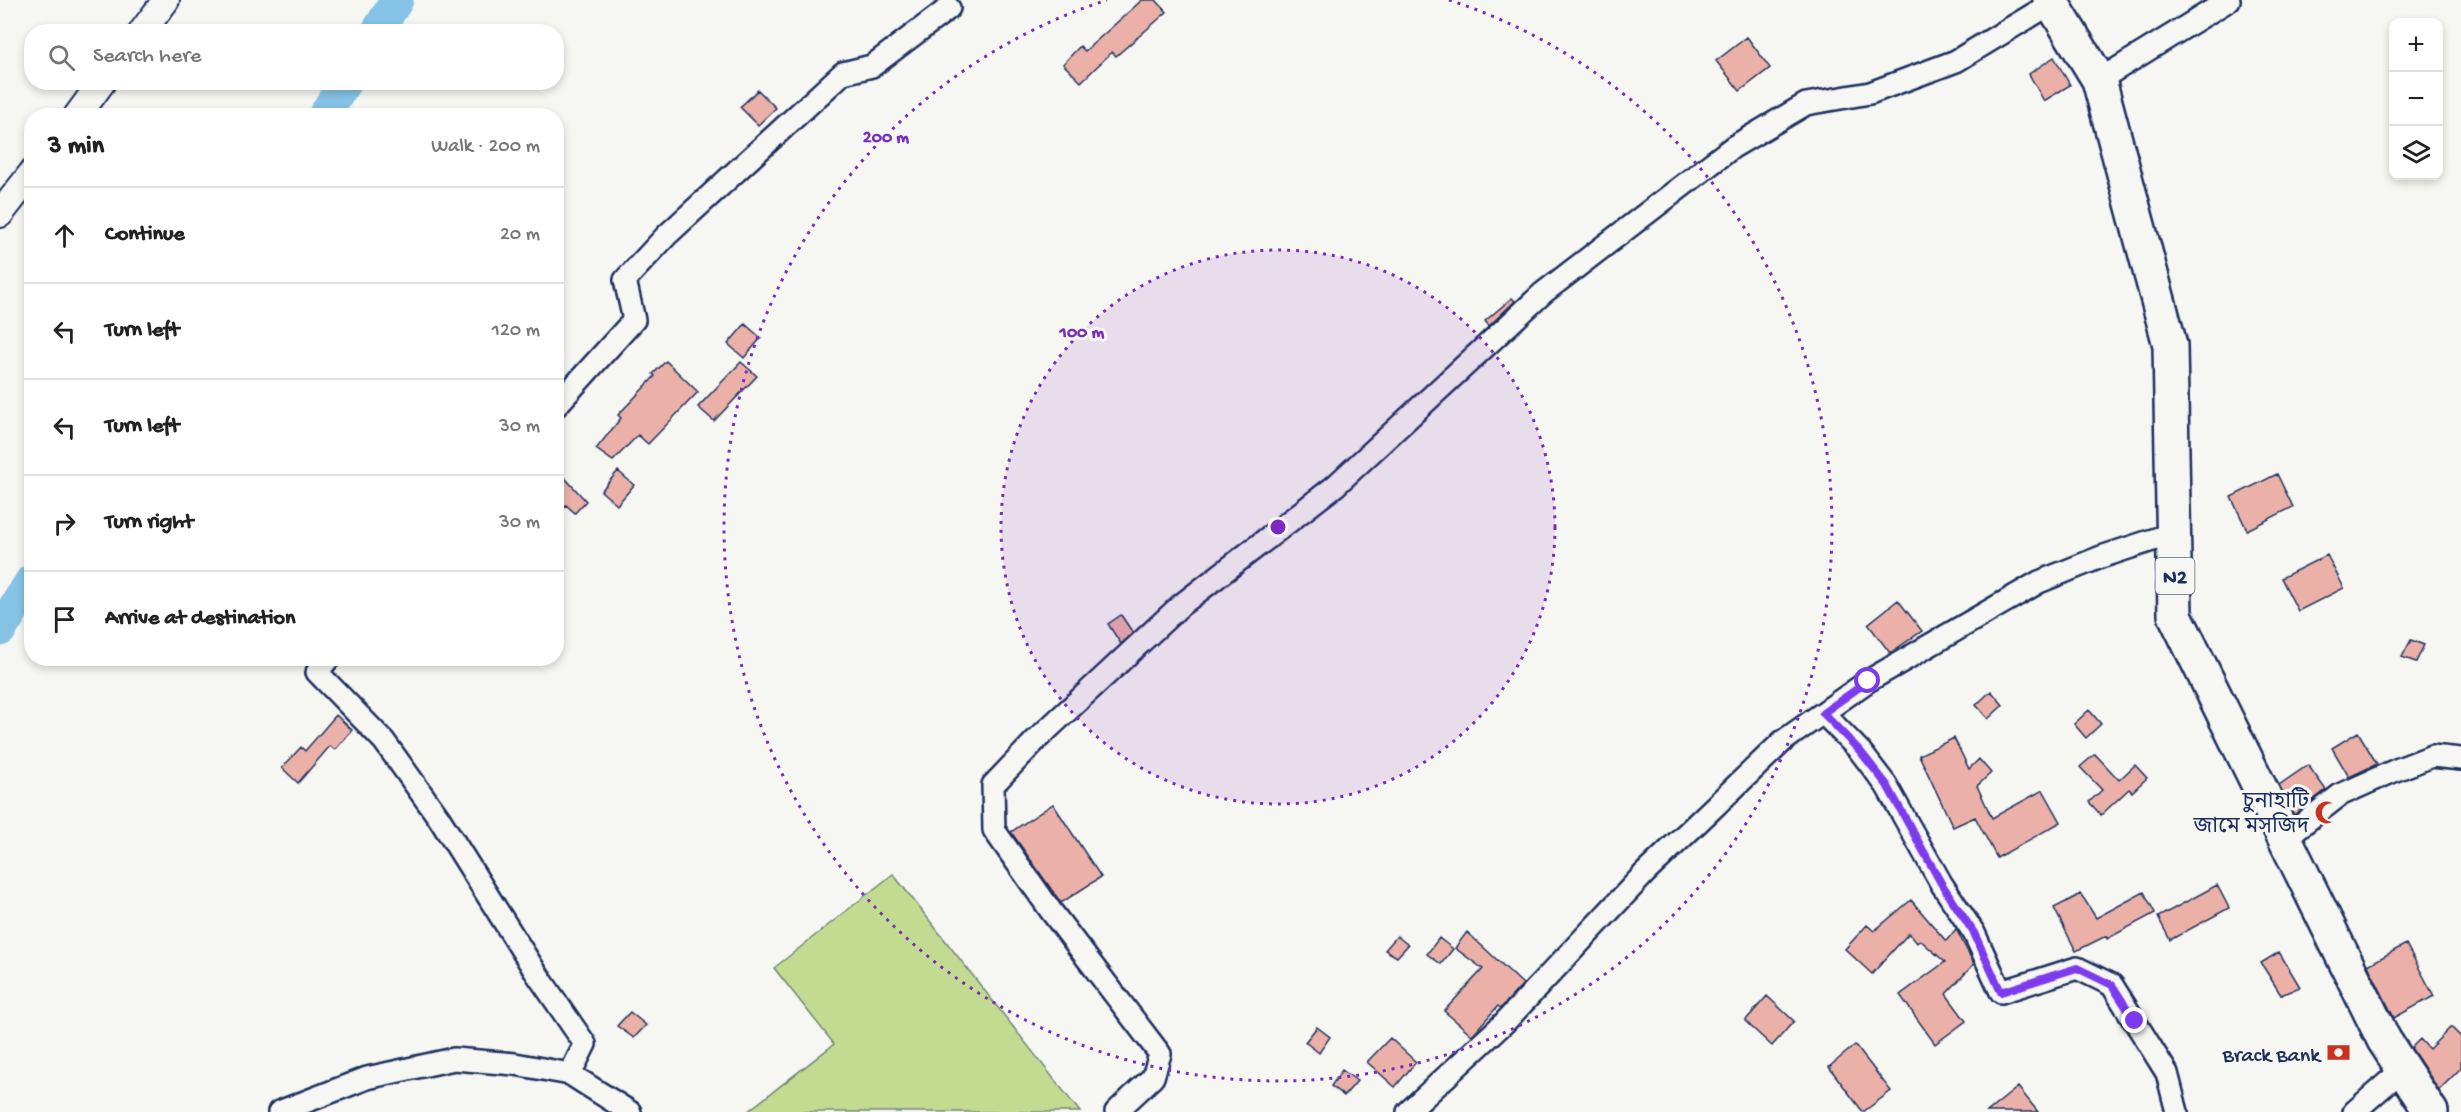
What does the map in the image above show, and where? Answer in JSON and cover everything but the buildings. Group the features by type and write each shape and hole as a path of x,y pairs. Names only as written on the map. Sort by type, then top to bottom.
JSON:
{"highway":[{"name":"N2","path":"2051,2 2099,80 2170,345 2175,615 2384,1040 2432,1112"}],"street":[{"path":"148,24 166,0"},
{"path":"2099,80 2229,0"},
{"path":"1116,1112 1153,1077 1160,1054 1057,920 994,830 993,785 1036,740 1181,605 1335,486 1543,293 1733,147 1806,104 1870,93 1956,62 2051,2"},
{"path":"564,397 634,320 625,280 667,235 843,73 872,66 949,8"},
{"path":"83,108 96,90"},
{"path":"0,214 24,184"},
{"path":"1408,1112 1504,1023 1646,873 1782,741 1868,681 2039,582 2101,557 2174,533"},
{"path":"322,666 317,672 384,741 439,818 535,971 585,1044 570,1074"},
{"path":"1823,713 1860,751 1887,785 1941,883 1974,933 2001,992 2077,968 2112,985 2167,1073 2177,1112"},
{"path":"2285,838 2340,795 2432,756 2461,759"},
{"path":"279,1112 367,1078 454,1059 515,1064 570,1074 630,1112"},
{"path":"2354,1112 2403,1069"}],"green space":[{"path":"893,874 1080,1112 747,1112 834,1044 774,968"}],"waterway":[{"path":"382,24 397,0"},
{"path":"329,108 340,90"},
{"path":"0,630 24,592"}],"place":[{"name":"চুনাহাটি জামে মসজিদ","path":"2327,812"},
{"name":"Brack Bank","path":"2338,1053"}],"route":[{"path":"1868,681 1823,713 1860,751 1887,785 1911,832 1974,933 2001,992 2077,968 2112,985 2135,1021"}]}
